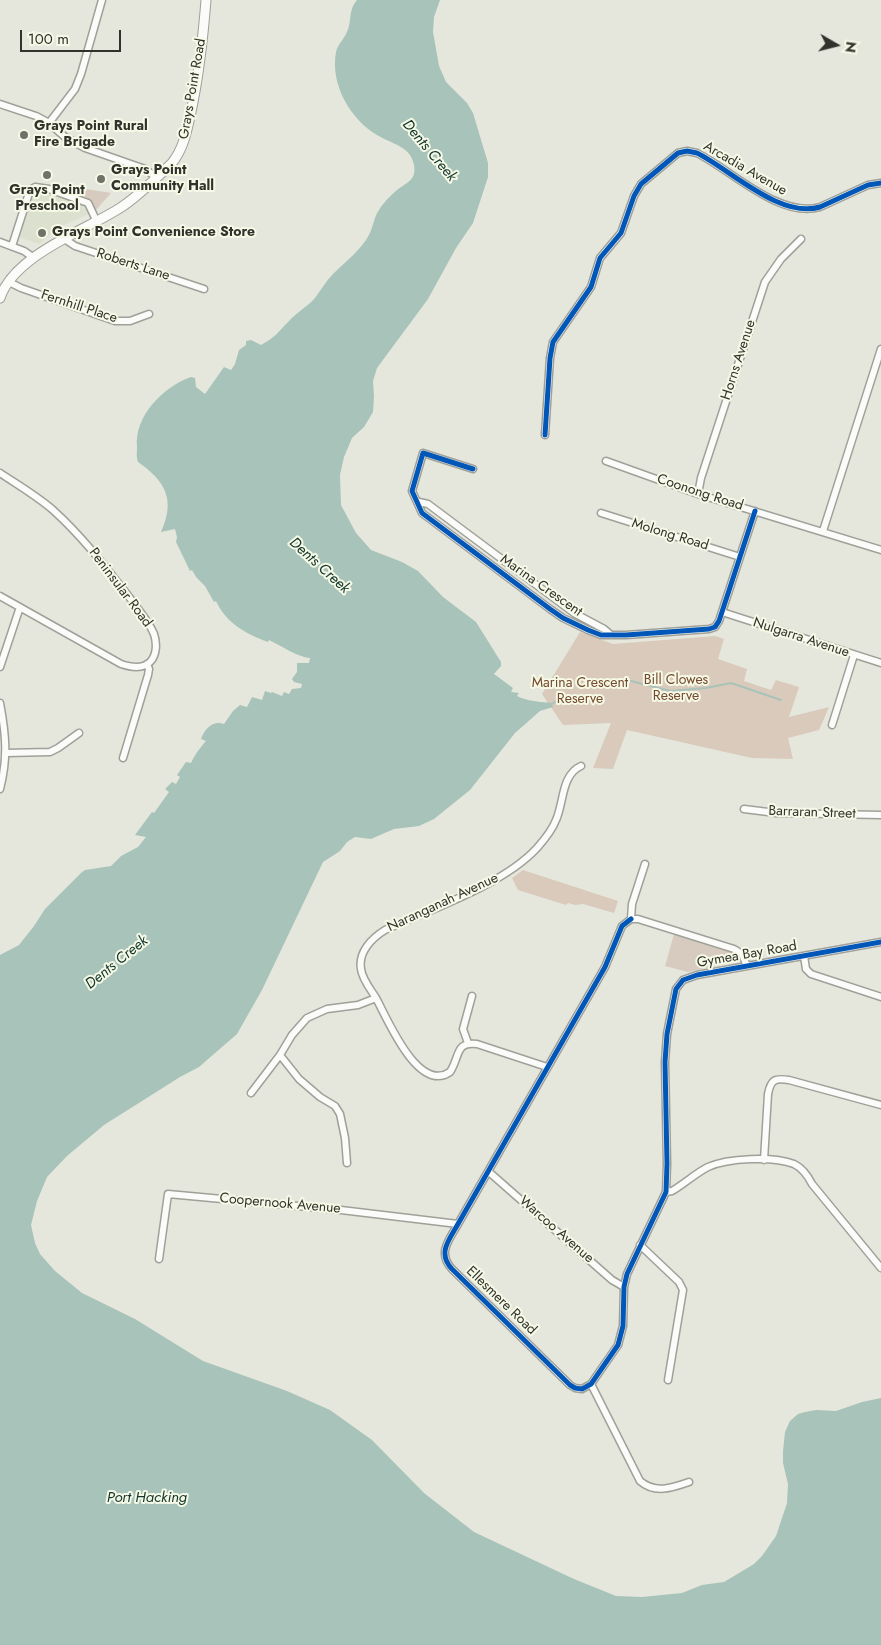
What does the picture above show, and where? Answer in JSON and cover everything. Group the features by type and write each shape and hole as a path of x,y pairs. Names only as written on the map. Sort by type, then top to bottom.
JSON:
{"street":[{"path":"49,123 74,89 81,74 102,0"},
{"name":"Grays Point Road","path":"0,298 9,282 34,258 63,238 127,204 178,156 186,134 201,58 206,0"},
{"path":"0,104 36,116 49,123 65,137 85,148 145,169 156,177"},
{"name":"Arcadia Avenue","path":"545,435 550,358 553,342 591,287 600,258 622,233 638,189 678,153 687,151 696,153 769,198 801,208 820,206 868,185 881,183"},
{"path":"12,246 30,190 35,187 49,189 88,203 96,220"},
{"name":"Roberts Lane","path":"63,238 75,246 204,289"},
{"name":"Horns Avenue","path":"698,494 701,478 765,282 781,259 801,238"},
{"path":"0,242 24,251 34,258"},
{"name":"Fernhill Place","path":"9,282 115,321 130,321 149,314"},
{"path":"823,531 881,349"},
{"name":"Marina Crescent","path":"473,469 423,454 412,487 414,497 419,502 422,512 563,618 601,635 712,629 717,624 722,612 755,511"},
{"name":"Coonong Road","path":"606,461 698,494 881,550"},
{"name":"Peninsular Road","path":"0,474 36,497 56,513 88,546 123,589 145,619 154,636 155,654 147,664 149,669 148,675 123,758"},
{"name":"Marina Crescent","path":"419,502 428,504 574,613 604,629 611,635"},
{"name":"Molong Road","path":"600,513 740,557"},
{"path":"0,596 121,664 132,667 147,664"},
{"path":"0,667 20,607"},
{"name":"Nulgarra Avenue","path":"722,612 881,663"},
{"path":"832,725 854,655"},
{"path":"0,703 6,752 0,789"},
{"path":"6,752 50,752 78,733"},
{"name":"Naranganah Avenue","path":"468,1043 459,1050 450,1072 441,1075 428,1072 412,1062 360,969 364,950 376,935 502,876 527,857 547,837 557,819 568,778 575,769 581,766"},
{"name":"Barraran Street","path":"744,809 776,813 881,815"},
{"name":"Ellesmere Road","path":"591,1384 582,1389 574,1388 447,1264 444,1252 547,1067 606,967 624,923 631,919 632,904 645,864"},
{"path":"631,919 638,919 734,949 742,954 747,966"},
{"name":"Gymea Bay Road","path":"666,1192 665,1048 676,989 683,980 747,966 881,942"},
{"path":"804,956 806,968 811,974 881,996"},
{"path":"472,996 463,1029 468,1043 477,1044 547,1067"},
{"path":"251,1093 280,1055 292,1035 307,1018 327,1009 358,1004 376,998"},
{"path":"280,1055 299,1079 320,1097 335,1106 340,1114 345,1138 347,1163"},
{"path":"764,1160 768,1094 770,1085 775,1080 781,1079 801,1083 881,1105"},
{"path":"689,1482 657,1489 645,1486 640,1481 591,1384 618,1345 623,1326 624,1287 627,1274 666,1192 672,1191 715,1165 750,1160 794,1164 808,1175 824,1199 881,1268"},
{"name":"Warcoo Avenue","path":"489,1172 612,1280 624,1287"},
{"name":"Coopernook Avenue","path":"159,1259 168,1194 341,1210 458,1224"},
{"path":"640,1245 679,1282 683,1290 668,1380"}],"shaded area":[{"path":"39,188 86,204 91,213 60,227 39,244 19,237 32,191"},
{"path":"86,189 111,193 95,211 84,195"},
{"path":"674,934 733,953 736,957 730,963 688,972 665,966"}],"green space":[{"name":"Bill Clowes Reserve","path":"580,632 613,644 715,636 724,639 718,659 747,669 744,681 771,690 776,680 799,687 789,717 829,707 819,730 788,738 793,759 752,758 627,730 613,769 593,768 611,723 563,725 542,694"},
{"path":"523,870 618,901 614,913 583,904 575,905 568,903 566,905 518,890 512,878"}],"water":[{"name":"Port Hacking","path":"357,0 440,0 434,17 433,32 439,66 446,82 467,103 473,113 488,163 488,177 473,223 456,248 428,299 377,368 373,381 373,412 364,427 352,438 344,457 340,475 341,505 356,533 371,550 402,562 418,571 443,597 476,622 501,662 501,666 494,674 513,688 511,692 519,693 517,696 525,699 552,703 553,707 540,711 515,733 470,790 434,819 419,826 394,829 371,839 355,837 347,842 340,851 323,862 262,990 237,1034 199,1067 104,1125 67,1156 47,1177 37,1201 31,1225 35,1243 40,1254 55,1271 82,1293 135,1319 203,1361 287,1391 330,1410 372,1440 424,1493 474,1532 574,1579 616,1596 642,1597 682,1593 702,1585 724,1582 754,1564 776,1536 787,1503 788,1484 783,1463 783,1451 785,1432 790,1421 798,1414 805,1412 816,1410 836,1411 881,1398 881,1645 0,1645 0,955 19,945 45,909 81,873 85,870 111,866 121,856 138,847 146,837 135,835 169,792 165,789 172,782 176,784 180,777 177,775 186,762 191,763 206,741 201,739 210,726 216,723 224,724 240,705 247,707 252,697 262,700 265,691 282,696 284,692 289,694 292,689 301,688 302,684 294,682 292,679 297,672 297,663 309,663 310,658 269,640 268,642 252,635 231,622 216,601 214,602 205,586 192,570 190,571 176,542 175,529 161,532 168,510 167,500 161,484 155,476 138,462 137,435 140,424 153,404 171,387 191,377 195,378 196,387 205,394 224,367 231,370 239,350 246,345 246,341 251,340 261,345 274,337 315,298 330,277 357,251 366,240 377,213 387,199 412,178 414,165 409,154 400,146 377,135 358,120 344,100 339,88 335,64 336,52 347,32 352,8"}],"waterway":[{"path":"599,681 631,681 670,691 706,688 731,683 781,700"},
{"path":"550,705 563,697"}],"cycle path":[{"path":"545,435 550,358 553,342 591,287 600,258 621,233 634,196 641,184 678,153 687,151 697,153 772,200 805,209 820,207 868,185 881,183"},
{"path":"473,469 423,453 412,491 422,513 563,618 601,635 626,635 715,627 719,621 755,511"},
{"path":"631,919 622,926 605,967 451,1236 445,1252 445,1257 452,1269 570,1385 582,1389 591,1384 618,1345 623,1326 624,1287 627,1274 666,1192 665,1062 667,1034 676,989 683,980 697,975 881,942"}],"place":[{"name":"Grays Point Rural Fire Brigade","path":"24,135"},
{"name":"Grays Point Preschool","path":"47,175"},
{"name":"Grays Point Community Hall","path":"101,179"},
{"name":"Grays Point Convenience Store","path":"42,233"}],"water label":[{"name":"Dents Creek","path":"429,151"},
{"name":"Dents Creek","path":"319,566"},
{"name":"Dents Creek","path":"117,963"}],"park label":[{"name":"Marina Crescent Reserve","path":"580,692"}]}
